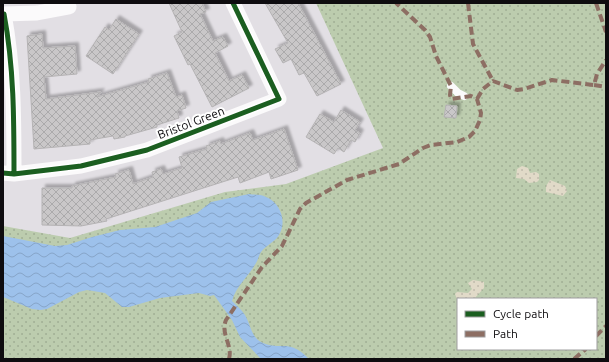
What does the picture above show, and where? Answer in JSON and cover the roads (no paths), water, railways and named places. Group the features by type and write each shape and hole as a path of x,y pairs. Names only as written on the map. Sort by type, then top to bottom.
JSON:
{"street":[{"name":"Bristol Green","path":"9,174 81,166 147,150 279,99 233,3"},
{"path":"9,174 14,103 10,46 3,14 37,13 69,7"}],"lane":[{"path":"451,86 458,93 464,96"}],"water":[{"path":"249,194 264,196 271,200 279,208 282,224 279,235 261,252 257,262 236,291 232,301 244,313 254,335 259,341 270,345 286,346 296,349 309,359 261,359 240,337 232,320 214,295 210,296 199,293 160,298 129,307 122,307 105,293 87,290 79,292 47,309 40,310 32,309 3,297 3,236 55,246 67,245 120,230 155,227 197,213 211,202"}]}
